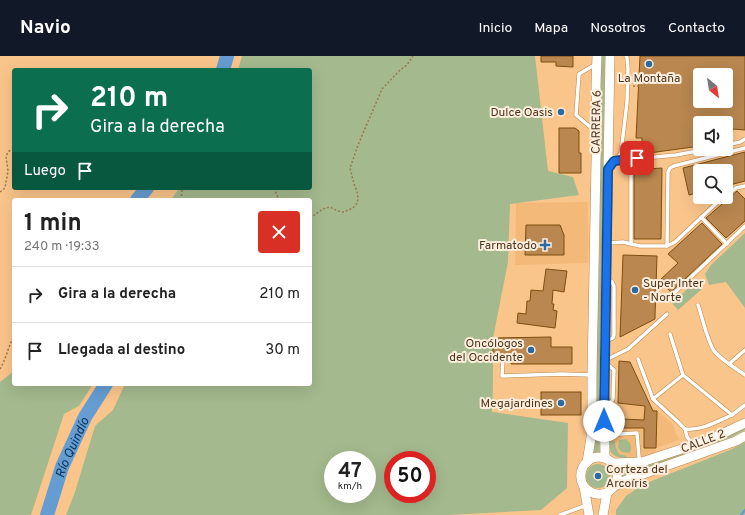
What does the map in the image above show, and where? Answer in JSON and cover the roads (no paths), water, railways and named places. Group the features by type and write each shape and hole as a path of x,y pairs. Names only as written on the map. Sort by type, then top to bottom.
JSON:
{"main road":[{"path":"604,458 604,361 610,56"},
{"name":"CARRERA 6","path":"587,462 591,438 592,404 597,60"},
{"name":"CALLE 2","path":"613,463 642,462 709,440 745,423"},
{"name":"CALLE 2","path":"615,486 629,479 736,441 745,436"},
{"path":"584,487 589,491 600,494 606,493 615,486 617,475 613,463 599,457 587,462 581,471 582,482 590,515"},
{"path":"603,515 606,493"}],"lane":[{"path":"608,169 621,153 627,102 628,69 626,56"},
{"path":"597,60 579,74 576,115 597,133"},
{"path":"733,144 745,139"},
{"path":"667,246 668,172 670,168 745,148"},
{"path":"614,161 676,155 693,152"},
{"path":"631,175 631,244"},
{"path":"733,190 745,186"},
{"path":"606,243 623,242 640,246 667,246 675,242 715,204"},
{"path":"701,217 727,244"},
{"path":"670,297 745,226"},
{"path":"698,305 711,346 715,352 745,375"},
{"path":"604,361 628,349 667,314"},
{"path":"670,334 683,375 732,415"},
{"path":"729,364 745,350"},
{"path":"638,359 653,399 685,429 687,437 693,445"},
{"path":"503,360 502,376 562,374 592,375"},
{"path":"653,399 683,375"},
{"path":"685,429 697,429 732,415 745,405"},
{"path":"604,406 617,411 618,434"},
{"path":"604,435 637,433 639,457 642,462"},
{"path":"560,515 588,504"}],"waterway":[{"name":"Río Quindío","path":"224,68 227,56"},
{"name":"Río Quindío","path":"139,198 145,190"},
{"name":"Río Quindío","path":"47,515 62,467 85,417 105,386"},
{"path":"741,515 745,510"}],"place":[{"name":"La Montaña","path":"649,64"},
{"name":"Dulce Oasis","path":"561,112"},
{"name":"Farmatodo","path":"545,245"},
{"name":"Super Inter - Norte","path":"635,290"},
{"name":"Oncólogos del Occidente","path":"531,350"},
{"name":"Megajardines","path":"561,403"},
{"name":"Corteza del Arcoíris","path":"598,476"}]}
